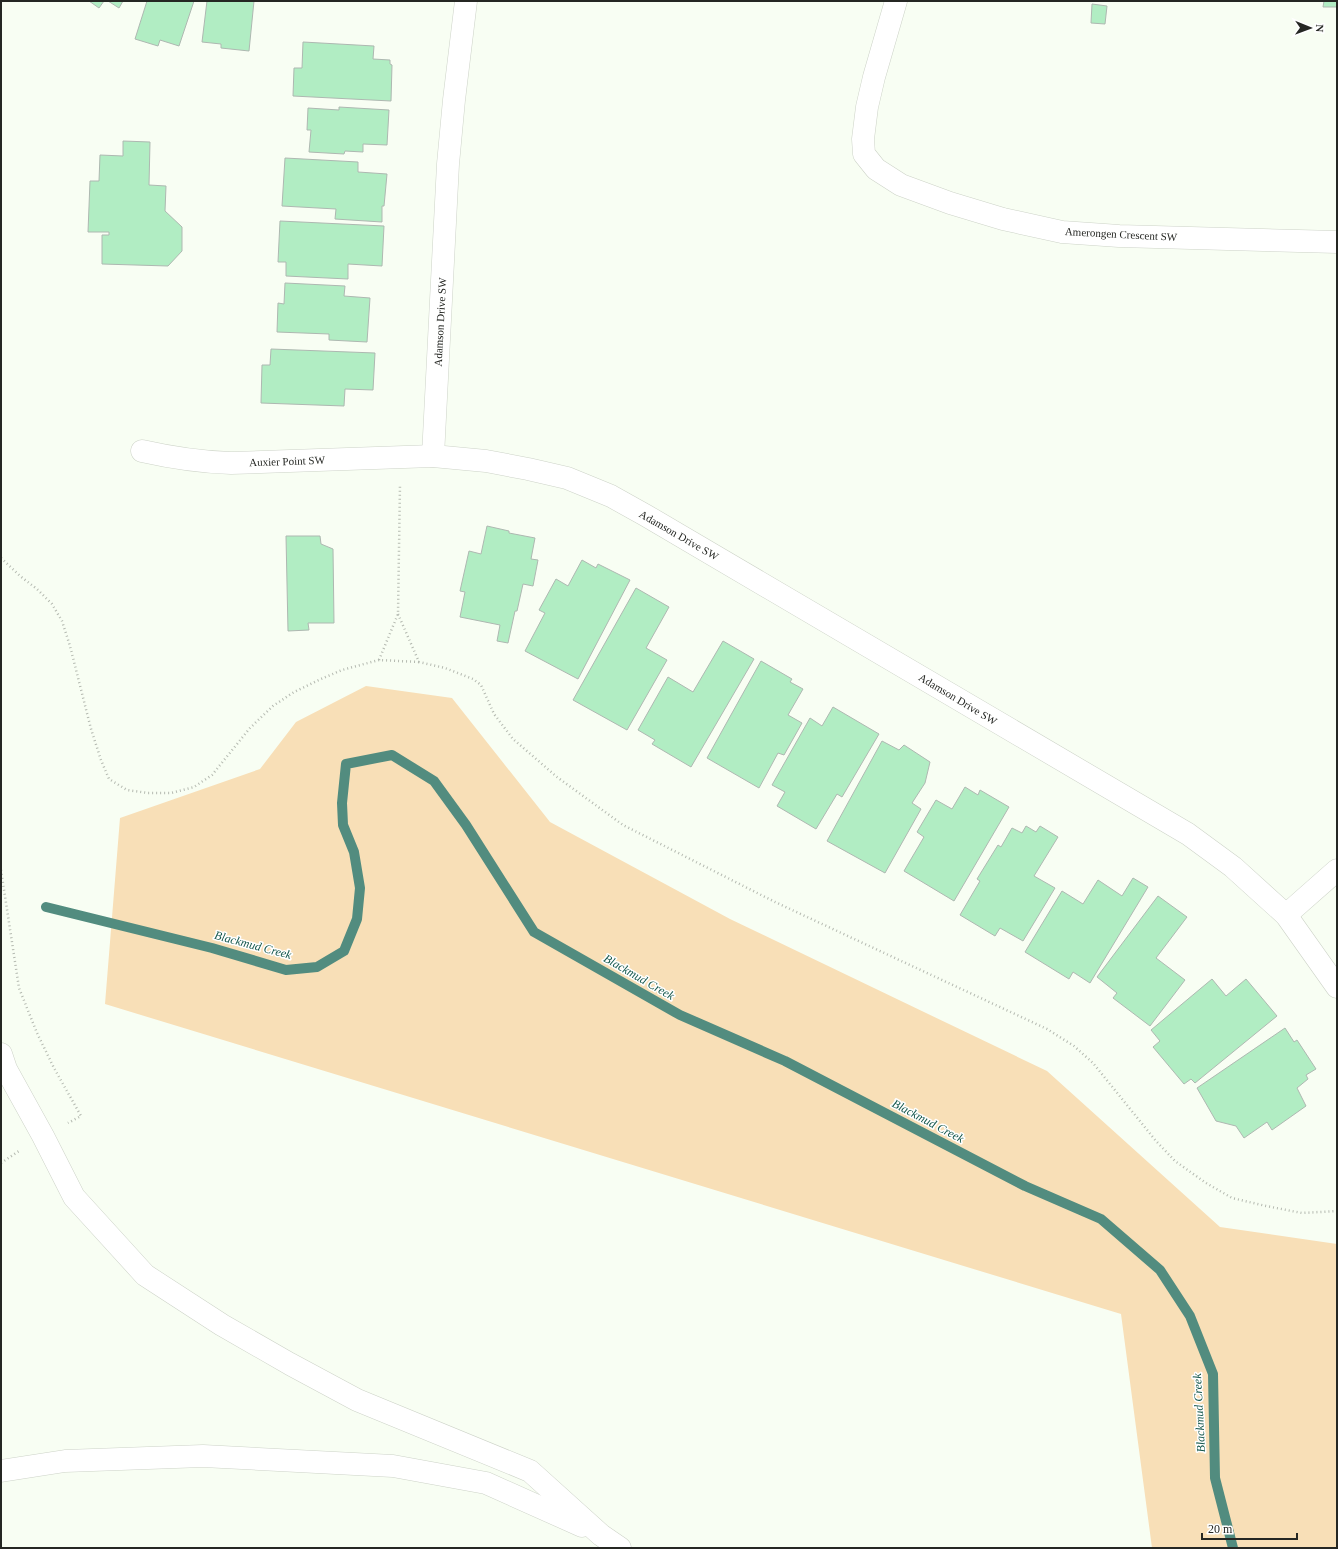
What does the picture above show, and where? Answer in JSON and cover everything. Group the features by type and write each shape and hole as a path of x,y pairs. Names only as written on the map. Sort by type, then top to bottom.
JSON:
{"main road":[{"name":"Adamson Drive SW","path":"466,1 454,92 448,164 433,456 486,461 528,469 568,478 611,496 1188,834 1233,867 1286,915 1337,987"},
{"name":"Amerongen Crescent SW","path":"896,1 874,77 867,107 863,139 864,154 876,169 901,185 950,203 1003,219 1062,232 1120,236 1337,242"},
{"name":"Auxier Point SW","path":"142,451 202,462 231,463 433,456"},
{"path":"1286,915 1337,870"},
{"path":"3,1062 74,1197 145,1275 222,1325 357,1400 530,1471 601,1535 620,1548"},
{"path":"1,1470 65,1461 203,1456 393,1466 486,1483 601,1535"}],"path":[{"path":"379,660 398,614 400,480"},
{"path":"1,558 52,604 62,621 70,646 91,729 101,760 109,779 127,790 148,793 171,793 194,787 212,774 250,728 273,706 294,692 342,670 379,660 420,662 452,671 473,679 481,685 494,714 512,740 558,777 624,825 775,902 1047,1029 1074,1046 1093,1063 1156,1141 1175,1161 1212,1186 1232,1198 1302,1213 1337,1211"},
{"path":"398,614 420,662"},
{"path":"1,870 19,988 37,1033 54,1068"}],"shaded area":[{"path":"366,686 452,698 550,822 730,919 1047,1071 1220,1227 1337,1244 1337,1548 1152,1548 1121,1314 105,1004 120,818 260,769 296,722"}],"building":[{"path":"89,1 104,1 99,8"},
{"path":"108,1 123,1 119,8"},
{"path":"147,1 194,1 179,46 160,40 158,46 135,39"},
{"path":"207,1 254,1 249,51 221,48 221,44 202,42"},
{"path":"1324,1 1337,1 1337,7 1323,7"},
{"path":"1092,4 1107,6 1105,24 1091,23"},
{"path":"303,42 374,46 373,59 390,60 390,64 392,65 391,101 293,96 294,68 302,68"},
{"path":"339,107 389,110 387,145 363,144 363,152 345,151 344,154 309,152 311,130 307,130 308,108 339,110"},
{"path":"123,141 150,142 149,185 166,186 165,211 182,227 182,251 168,266 102,264 102,235 109,235 109,232 88,232 90,181 99,181 100,155 123,156"},
{"path":"285,158 358,162 358,172 387,174 384,206 382,206 382,222 335,219 336,209 282,206"},
{"path":"280,221 384,226 382,266 348,264 348,279 286,276 286,262 278,262"},
{"path":"285,283 345,286 344,296 370,298 367,342 329,340 329,334 277,332 278,303 284,304"},
{"path":"271,349 375,353 373,390 345,389 344,406 261,403 262,365 270,365"},
{"path":"487,526 509,531 509,533 535,538 531,559 538,560 533,586 523,584 508,643 497,641 500,625 460,617 465,592 460,591 469,551 481,554"},
{"path":"286,536 320,536 321,544 333,549 334,623 308,623 309,630 288,631"},
{"path":"582,560 596,568 598,564 630,580 578,679 525,651 545,613 539,610 556,579 568,586"},
{"path":"636,588 669,607 646,648 667,660 627,730 573,700"},
{"path":"723,641 754,659 691,767 652,744 655,740 638,730 668,677 693,692"},
{"path":"761,661 792,679 790,682 803,689 788,715 802,723 784,755 778,753 759,788 707,758"},
{"path":"833,707 879,734 842,797 837,794 816,829 777,806 785,792 772,785 810,718 822,726"},
{"path":"882,741 899,750 904,745 930,762 925,783 912,803 921,809 885,873 827,841"},
{"path":"965,787 978,795 980,790 1009,807 954,901 904,871 924,837 917,832 936,800 952,809"},
{"path":"1026,826 1036,832 1040,826 1058,837 1034,876 1055,888 1023,941 1000,928 995,936 960,915 980,881 977,879 998,845 1001,847 1012,828 1022,833"},
{"path":"1133,878 1148,887 1090,983 1073,972 1069,979 1025,952 1062,891 1083,904 1098,880 1122,896"},
{"path":"1158,896 1187,917 1156,958 1185,980 1150,1026 1113,998 1117,993 1097,977"},
{"path":"1212,979 1226,996 1246,979 1277,1016 1195,1083 1191,1079 1184,1084 1153,1047 1160,1041 1151,1030"},
{"path":"1285,1028 1294,1042 1297,1040 1316,1069 1306,1075 1308,1079 1297,1088 1306,1106 1272,1130 1267,1122 1244,1138 1236,1126 1216,1121 1197,1088"}],"waterway":[{"name":"Blackmud Creek","path":"46,907 212,948 286,970 317,967 344,951 357,919 360,888 354,852 343,825 342,803 346,764 392,755 434,781 466,825 534,932 680,1015 785,1061 1025,1186 1101,1219 1160,1270 1190,1316 1213,1374 1215,1478 1233,1548"}]}
